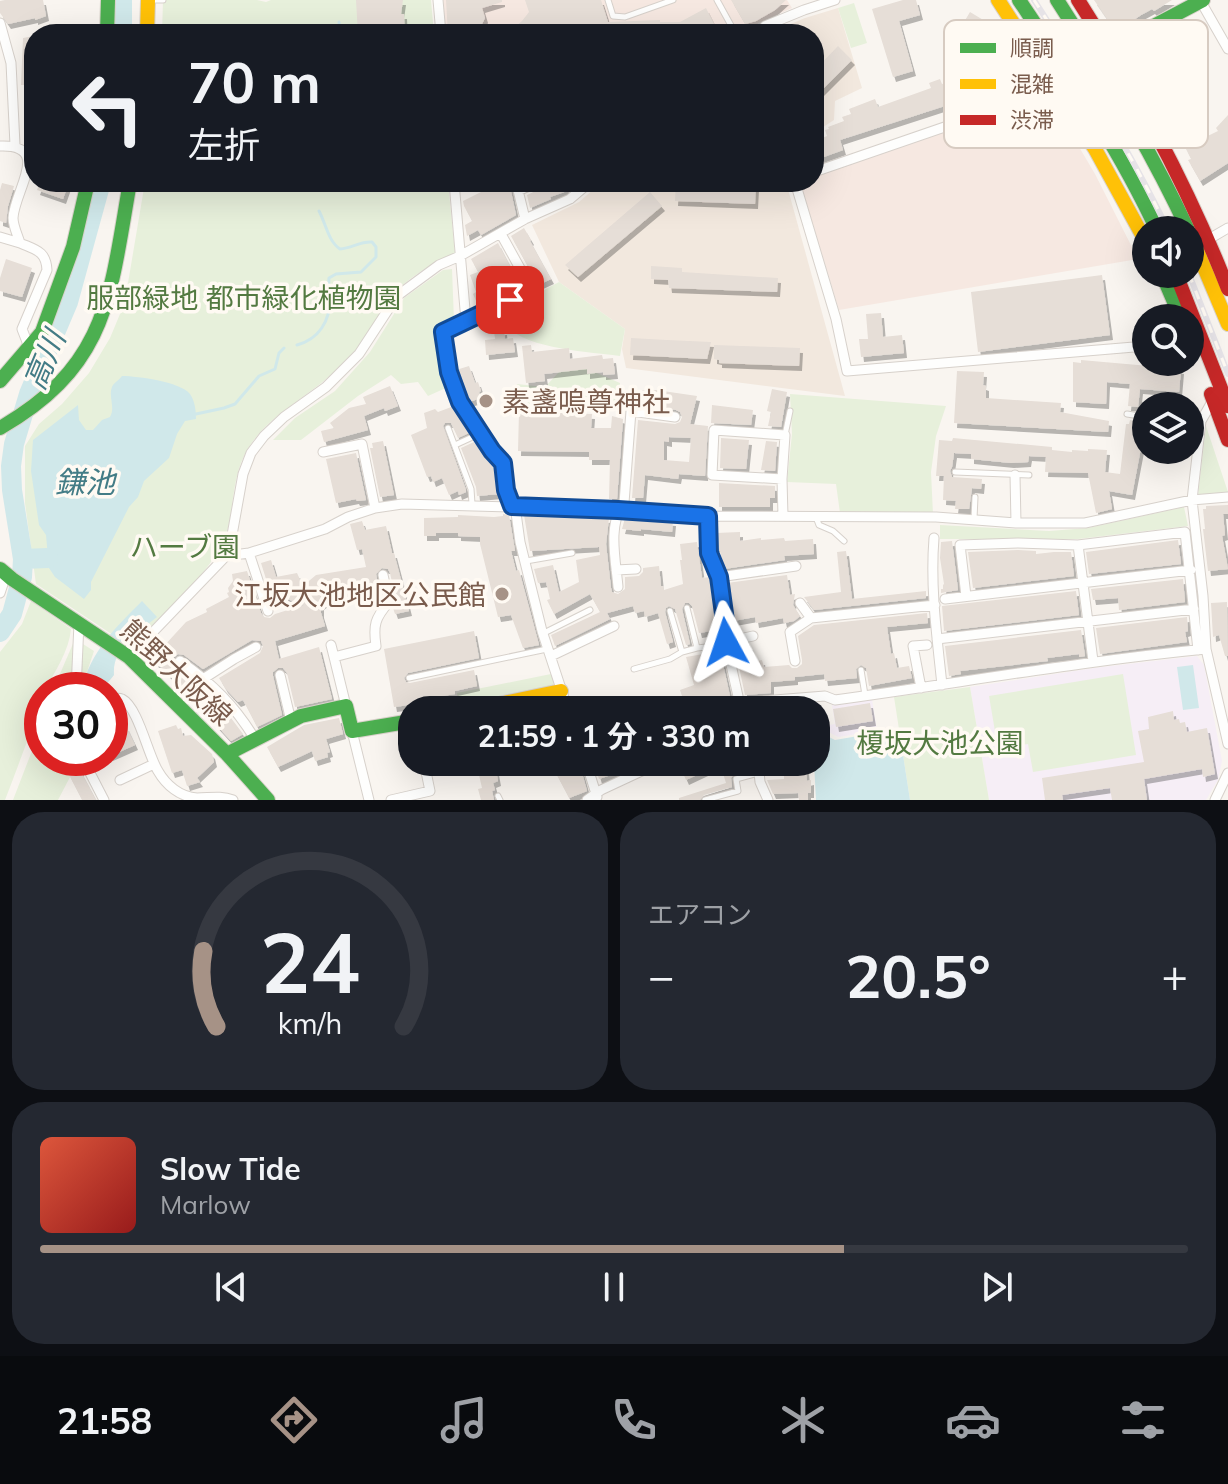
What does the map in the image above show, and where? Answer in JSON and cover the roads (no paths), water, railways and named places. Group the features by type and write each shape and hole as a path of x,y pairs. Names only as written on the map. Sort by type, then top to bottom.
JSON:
{"main road":[{"path":"107,24 108,0"},
{"path":"147,24 148,0"},
{"path":"998,0 1013,20"},
{"path":"1019,0 1032,20"},
{"path":"1057,0 1070,20"},
{"path":"1078,0 1088,20"},
{"path":"1164,20 1201,0"},
{"path":"1095,148 1132,216"},
{"path":"1114,148 1150,216"},
{"path":"1148,148 1181,216"},
{"path":"1162,148 1209,239 1228,289"},
{"path":"0,381 42,332 73,247 86,192"},
{"path":"0,428 42,401 86,353 102,320 110,293 128,192"},
{"path":"1204,267 1228,324"},
{"path":"1182,288 1228,406"},
{"path":"1204,376 1228,440"},
{"name":"熊野大阪線","path":"6,574 127,656 227,754 268,800"},
{"path":"537,696 561,691"},
{"path":"227,754 301,716 346,706 352,731 398,723"}],"street":[{"path":"438,0 440,24"},
{"path":"770,24 835,0"},
{"path":"1201,0 1228,49"},
{"path":"0,23 11,63 15,145"},
{"path":"824,169 944,127"},
{"path":"0,146 15,145 24,150"},
{"path":"20,243 13,219 24,177"},
{"path":"455,192 466,321"},
{"path":"518,192 525,219"},
{"path":"127,656 226,556 243,474 251,453 284,417 326,387 359,354 397,296 439,265 578,192"},
{"path":"798,192 836,319 847,371 1132,347"},
{"path":"1209,239 1228,228"},
{"path":"501,234 532,290 443,332 449,372 460,402 503,463 506,490 516,513 520,542 543,633 563,696"},
{"path":"0,237 40,252 46,260 47,270 22,329 29,347"},
{"path":"1204,412 1213,400"},
{"path":"618,587 615,519 624,503 631,411 675,417"},
{"path":"782,479 712,475 714,430 785,435 783,516"},
{"path":"323,452 362,444 375,508"},
{"path":"1193,464 1192,500 1199,558 1202,649"},
{"path":"1015,475 1016,523"},
{"path":"226,556 249,553 325,529 375,508 402,504 618,510 708,516 936,517 1016,523 1085,523 1192,500 1228,497"},
{"path":"708,516 709,553 719,577 726,644 738,696"},
{"path":"966,596 960,545 1078,545 1185,532 1202,649 1228,744"},
{"path":"934,538 935,605 942,685"},
{"path":"1078,545 1093,661"},
{"path":"249,553 268,611"},
{"path":"719,577 796,566"},
{"path":"616,570 636,569"},
{"path":"945,599 1191,570"},
{"path":"0,593 6,574"},
{"path":"334,657 376,646 373,628 380,612 389,602 383,575"},
{"path":"800,603 811,618"},
{"path":"795,661 790,632 811,618 935,605"},
{"path":"937,639 1194,609"},
{"path":"77,672 79,623"},
{"path":"550,652 614,626"},
{"path":"726,644 753,636"},
{"path":"331,645 346,706"},
{"path":"921,688 913,646 927,645"},
{"path":"192,686 256,647"},
{"path":"830,698 835,700 1093,661 1202,649"},
{"path":"234,659 239,669"},
{"path":"180,661 222,694 255,739"},
{"path":"280,675 291,721"},
{"path":"128,705 137,719 154,764 167,783 180,794 195,798 221,796 233,800"},
{"path":"352,731 369,800"},
{"path":"120,780 154,764"},
{"path":"1215,800 1228,773"},
{"path":"391,800 432,794 428,776"},
{"path":"589,776 593,798 635,776"},
{"path":"760,776 768,800"},
{"path":"88,777 104,800"}],"lane":[{"path":"148,0 163,0"},
{"path":"608,0 613,16 625,17 673,0"},
{"path":"650,0 652,7"},
{"path":"717,0 730,24"},
{"path":"785,435 790,411"},
{"path":"1127,414 1132,415"},
{"path":"448,428 471,489 473,505"},
{"path":"455,445 481,434"},
{"path":"955,472 1029,475"},
{"path":"974,520 975,497"},
{"path":"816,516 819,525 833,531 844,541"},
{"path":"525,561 572,553"},
{"path":"687,608 697,648"},
{"path":"543,633 590,610"},
{"path":"670,611 682,652"},
{"path":"634,669 670,659 682,652 726,644"},
{"path":"409,678 550,652"},
{"path":"861,670 865,696"},
{"path":"705,800 738,791 736,779 742,776"}],"water":[{"name":"鎌池","path":"122,376 159,380 185,390 193,400 196,419 185,421 169,458 144,481 84,599 55,577 49,568 46,535 39,525 31,471 33,440 78,405 79,420 86,430 93,430 102,420 110,417 111,389"},
{"path":"142,601 157,617 122,648 114,672 88,672 97,652"},
{"path":"1193,665 1199,708 1183,710 1177,667"},
{"path":"899,729 910,800 816,800 815,776 830,776 830,738 835,740"}],"waterway":[{"name":"高川","path":"122,0 122,24"},
{"name":"高川","path":"0,632 12,614 22,577 23,559 12,490 14,444 29,394 68,302 98,192"},
{"path":"297,345 317,334 325,322 330,299 329,278 336,274 361,272 376,257 376,247 372,242 340,249 336,246 319,211"},
{"path":"196,414 235,404 259,376 275,369 279,353 284,348"},
{"path":"23,559 48,558"}],"railway":[{"path":"1034,0 1047,20"},
{"path":"1125,148 1161,216"},
{"path":"1194,288 1228,374"}],"place":[{"name":"素盞嗚尊神社","path":"486,401"},
{"name":"江坂大池地区公民館","path":"502,594"}],"park label":[{"name":"服部緑地 都市緑化植物園","path":"244,297"},
{"name":"ハーブ園","path":"185,546"},
{"name":"榎坂大池公園","path":"940,742"}]}
